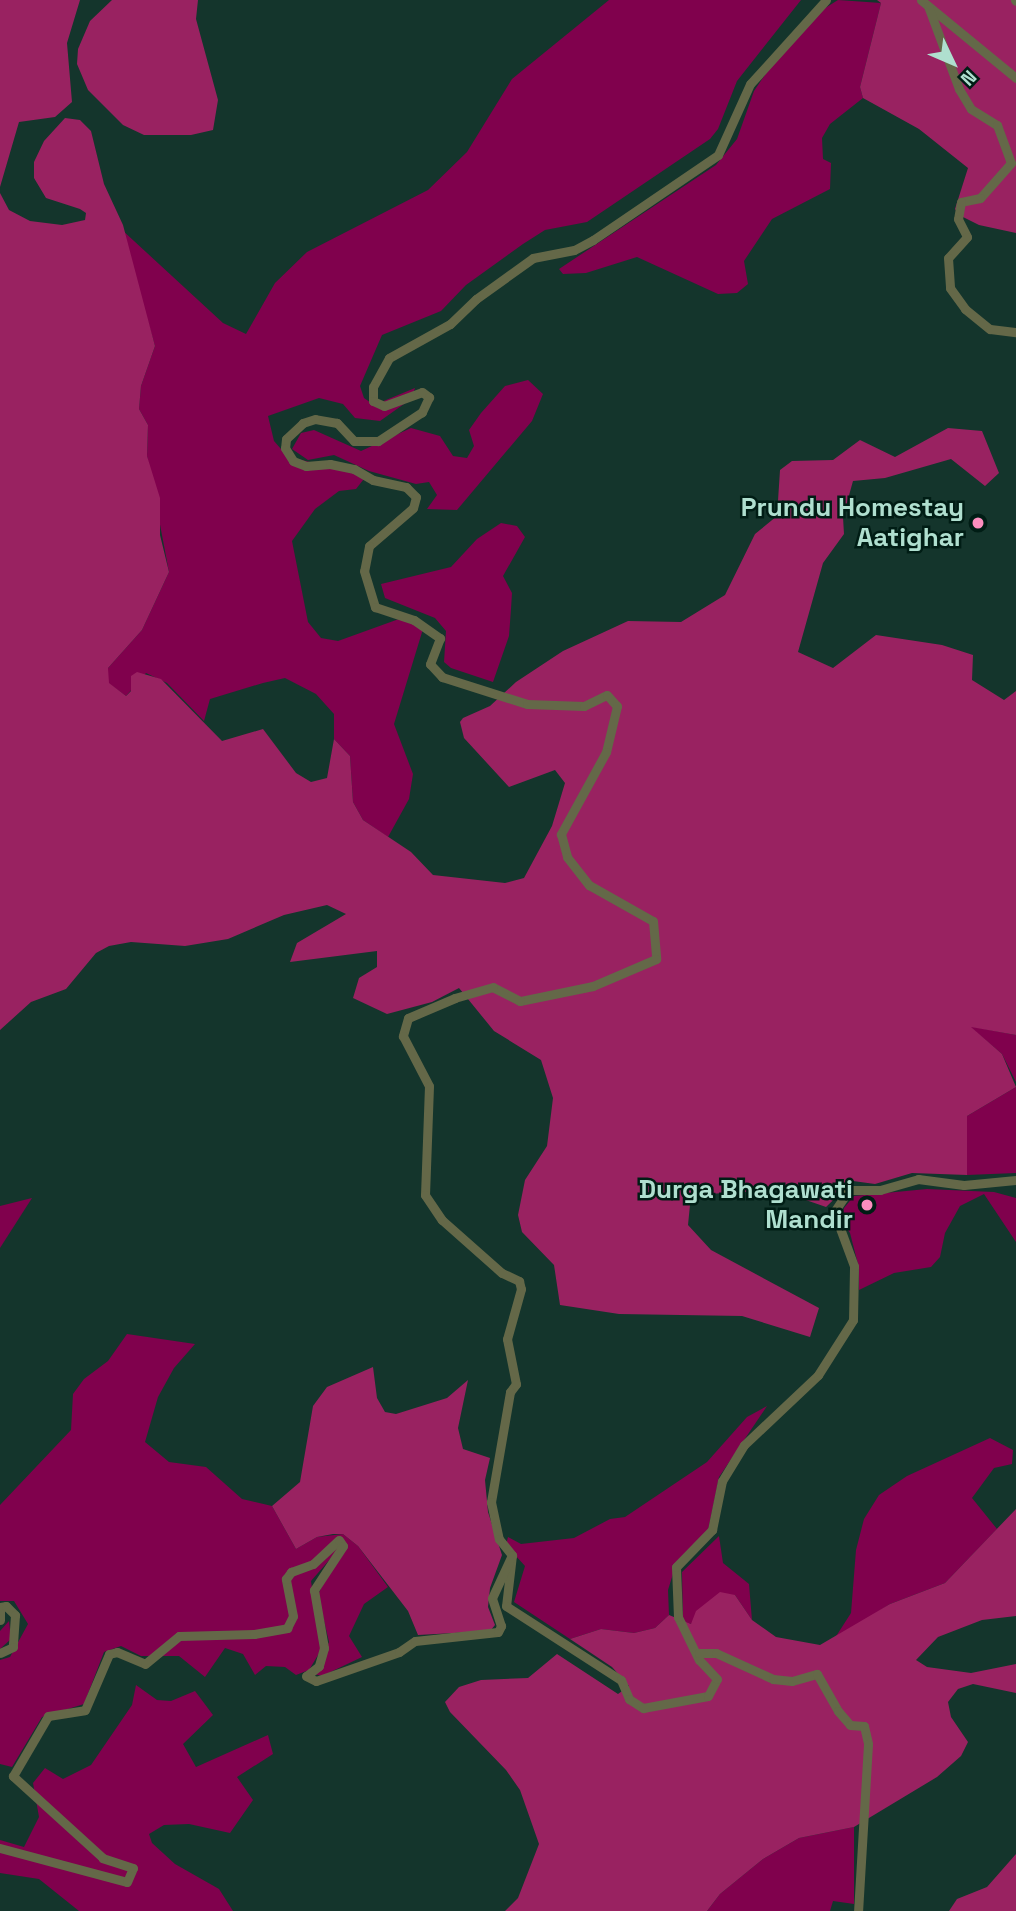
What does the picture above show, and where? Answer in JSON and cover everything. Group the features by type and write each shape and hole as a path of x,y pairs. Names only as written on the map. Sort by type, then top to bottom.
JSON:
{"street":[{"path":"826,0 750,84 718,155 593,240 574,250 533,258 475,299 450,324 388,358 373,387 373,401 384,406 422,392 429,397 422,412 377,441 366,443 344,435 337,423 315,419 303,423 286,439 285,448 293,461 306,466 330,464 354,468 373,480 406,488 416,497 414,508 369,546 364,571 374,607 414,621 440,638 430,664 442,677 527,704 584,706 607,695 617,706 606,752 561,834 567,857 589,885 653,921 656,959 593,986 520,1001 493,987 480,990 408,1018 403,1036 429,1086 425,1195 442,1220 502,1273 519,1281 521,1289 507,1339 516,1384 510,1392 491,1502 499,1539 512,1555 506,1606 621,1680 629,1699 643,1708 708,1696 717,1679 699,1660 699,1653 678,1617 676,1567 712,1530 722,1481 744,1445 818,1375 853,1320 854,1266 834,1212 849,1190 880,1190 918,1179 964,1185 1016,1181"},
{"path":"924,3 1016,78"},
{"path":"924,3 959,89 971,109 997,125 1011,163 980,198 961,202 958,219 967,237 948,258 950,288 965,309 990,329 1016,332"},
{"path":"0,1848 127,1882 133,1868 103,1858 13,1776 48,1716 86,1710 109,1654 117,1652 145,1664 179,1636 254,1634 287,1628 293,1616 286,1579 291,1572 313,1564 339,1540 343,1546 314,1590 324,1648 318,1666 306,1676 316,1681 400,1652 415,1641 498,1632 501,1626 492,1598 512,1555"},
{"path":"0,1620 0,1607 6,1606 15,1615 13,1647 0,1654"},
{"path":"699,1653 716,1653 773,1679 792,1681 817,1674 838,1711 850,1725 864,1726 869,1744 858,1911"}],"shaded area":[{"path":"0,0 80,0 67,43 72,102 55,117 19,122 0,187"},
{"path":"112,0 198,0 196,19 218,100 213,130 191,135 144,135 123,125 88,90 77,64 78,49 90,21"},
{"path":"609,0 801,0 737,81 718,129 710,139 587,222 545,230 523,244 466,285 441,311 382,335 360,386 364,398 374,405 415,388 411,399 380,421 355,418 343,404 319,398 268,416 274,441 288,457 367,475 356,489 339,491 315,509 292,541 308,622 321,638 338,641 410,615 423,629 394,724 413,774 409,799 388,837 363,820 353,802 350,756 334,739 334,714 316,694 285,678 263,683 210,699 204,721 167,683 146,673 126,696 108,683 108,668 142,630 169,572 147,456 148,425 139,409 141,386 155,346 121,229 223,323 246,334 275,283 307,252 428,190 467,152 512,79"},
{"path":"838,0 881,3 860,87 863,98 830,124 822,138 823,159 831,163 830,189 772,219 744,261 748,284 737,293 718,294 637,257 586,273 563,274 559,269 716,165 737,139 754,91 773,63 822,10"},
{"path":"877,0 1016,0 1016,233 979,225 959,215 955,209 968,168 919,129 863,98 860,87 881,3"},
{"path":"65,118 80,120 91,131 104,184 123,225 155,346 141,386 139,409 148,425 147,456 160,498 160,535 169,572 142,630 108,668 109,683 126,696 131,691 131,676 137,672 161,679 222,741 263,729 296,773 311,782 327,778 334,739 350,756 353,802 363,820 411,852 433,875 505,883 524,878 552,826 565,783 555,770 509,787 464,738 460,722 463,718 490,706 516,682 563,651 628,621 681,622 725,595 755,534 777,516 780,470 792,461 833,460 860,440 895,457 948,428 982,431 999,473 985,486 951,459 885,478 853,481 843,517 844,534 823,563 798,652 833,668 876,635 942,645 973,655 972,680 1004,700 1016,691 1016,1035 971,1027 1002,1054 1016,1087 967,1116 967,1175 912,1173 875,1184 853,1181 826,1207 777,1190 691,1195 688,1225 711,1250 819,1308 810,1337 742,1316 619,1314 560,1305 554,1265 522,1232 518,1215 525,1180 547,1146 553,1098 541,1060 494,1031 459,988 432,1002 387,1014 353,998 359,978 377,967 377,951 290,962 297,943 346,914 327,905 284,915 228,939 185,946 131,942 109,946 96,953 66,989 31,1002 0,1030 0,193 9,210 30,221 62,225 85,220 86,213 80,209 46,198 34,178 34,162 44,141"},
{"path":"528,380 543,394 532,421 457,510 427,509 437,495 429,482 416,484 369,471 334,455 308,460 292,449 301,433 314,430 361,451 411,428 440,436 453,456 467,458 474,446 469,430 481,413 505,386"},
{"path":"501,523 517,526 525,537 503,576 512,593 509,636 493,682 451,668 444,662 446,631 435,618 385,598 381,584 451,567 477,539"},
{"path":"969,1026 1016,1035 1016,1082 1002,1054"},
{"path":"1016,1087 1016,1173 967,1175 967,1116"},
{"path":"927,1189 994,1192 1016,1198 1016,1242 984,1194 960,1206 945,1233 940,1257 931,1267 894,1273 859,1290 859,1268 850,1233 841,1220 844,1208 854,1196"},
{"path":"32,1198 0,1248 0,1206"},
{"path":"127,1334 195,1344 174,1368 158,1397 145,1442 169,1462 206,1467 242,1499 272,1506 296,1549 317,1537 343,1534 358,1546 388,1587 364,1604 349,1636 362,1657 322,1676 314,1674 329,1642 318,1595 338,1550 311,1581 321,1650 309,1670 296,1675 285,1667 266,1666 255,1675 243,1654 225,1648 205,1677 179,1656 141,1656 121,1646 104,1652 84,1704 42,1717 12,1767 0,1764 0,1660 10,1657 28,1624 14,1601 0,1601 0,1505 71,1430 73,1394 84,1379 108,1361"},
{"path":"373,1367 377,1398 385,1412 396,1414 447,1398 468,1380 458,1428 463,1449 490,1458 485,1480 488,1512 502,1555 490,1588 488,1607 495,1625 490,1631 418,1635 408,1611 358,1546 343,1534 333,1534 317,1537 296,1549 272,1506 300,1482 313,1406 327,1387"},
{"path":"767,1406 719,1477 708,1531 677,1561 668,1590 669,1615 655,1628 634,1633 601,1629 570,1639 514,1602 525,1566 506,1545 508,1537 521,1544 574,1538 610,1519 625,1517 707,1462 747,1417"},
{"path":"990,1438 1013,1450 1012,1464 994,1468 972,1498 997,1529 945,1583 890,1604 833,1641 851,1613 856,1550 864,1519 879,1495 907,1476"},
{"path":"1016,1509 1016,1616 982,1620 938,1637 916,1660 927,1667 971,1673 1016,1664 1016,1693 973,1684 958,1689 948,1702 951,1717 968,1742 961,1756 937,1777 854,1827 799,1838 763,1859 720,1894 707,1911 505,1911 518,1898 539,1844 520,1790 506,1770 450,1712 445,1702 459,1687 481,1680 528,1678 557,1654 618,1694 629,1686 612,1667 570,1639 601,1629 634,1633 655,1628 669,1615 691,1624 696,1611 720,1592 735,1595 752,1620 776,1637 820,1645 890,1604 945,1583"},
{"path":"719,1536 723,1563 749,1584 752,1620 735,1595 691,1624 683,1621 682,1572"},
{"path":"9,1621 11,1639 0,1649 0,1631"},
{"path":"136,1685 157,1700 171,1701 195,1691 213,1715 183,1744 196,1767 268,1735 273,1754 237,1777 253,1800 230,1833 189,1824 164,1825 149,1834 152,1843 175,1864 219,1889 233,1911 79,1911 39,1879 0,1873 0,1840 24,1847 39,1817 33,1783 45,1768 63,1779 91,1765 132,1705"},
{"path":"854,1827 854,1904 833,1901 830,1911 707,1911 720,1894 763,1859 799,1838"},
{"path":"1016,1854 1016,1911 949,1911 957,1899 987,1887"}],"place":[{"name":"Prundu Homestay Aatighar","path":"978,523"},
{"name":"Durga Bhagawati Mandir","path":"867,1205"}]}
